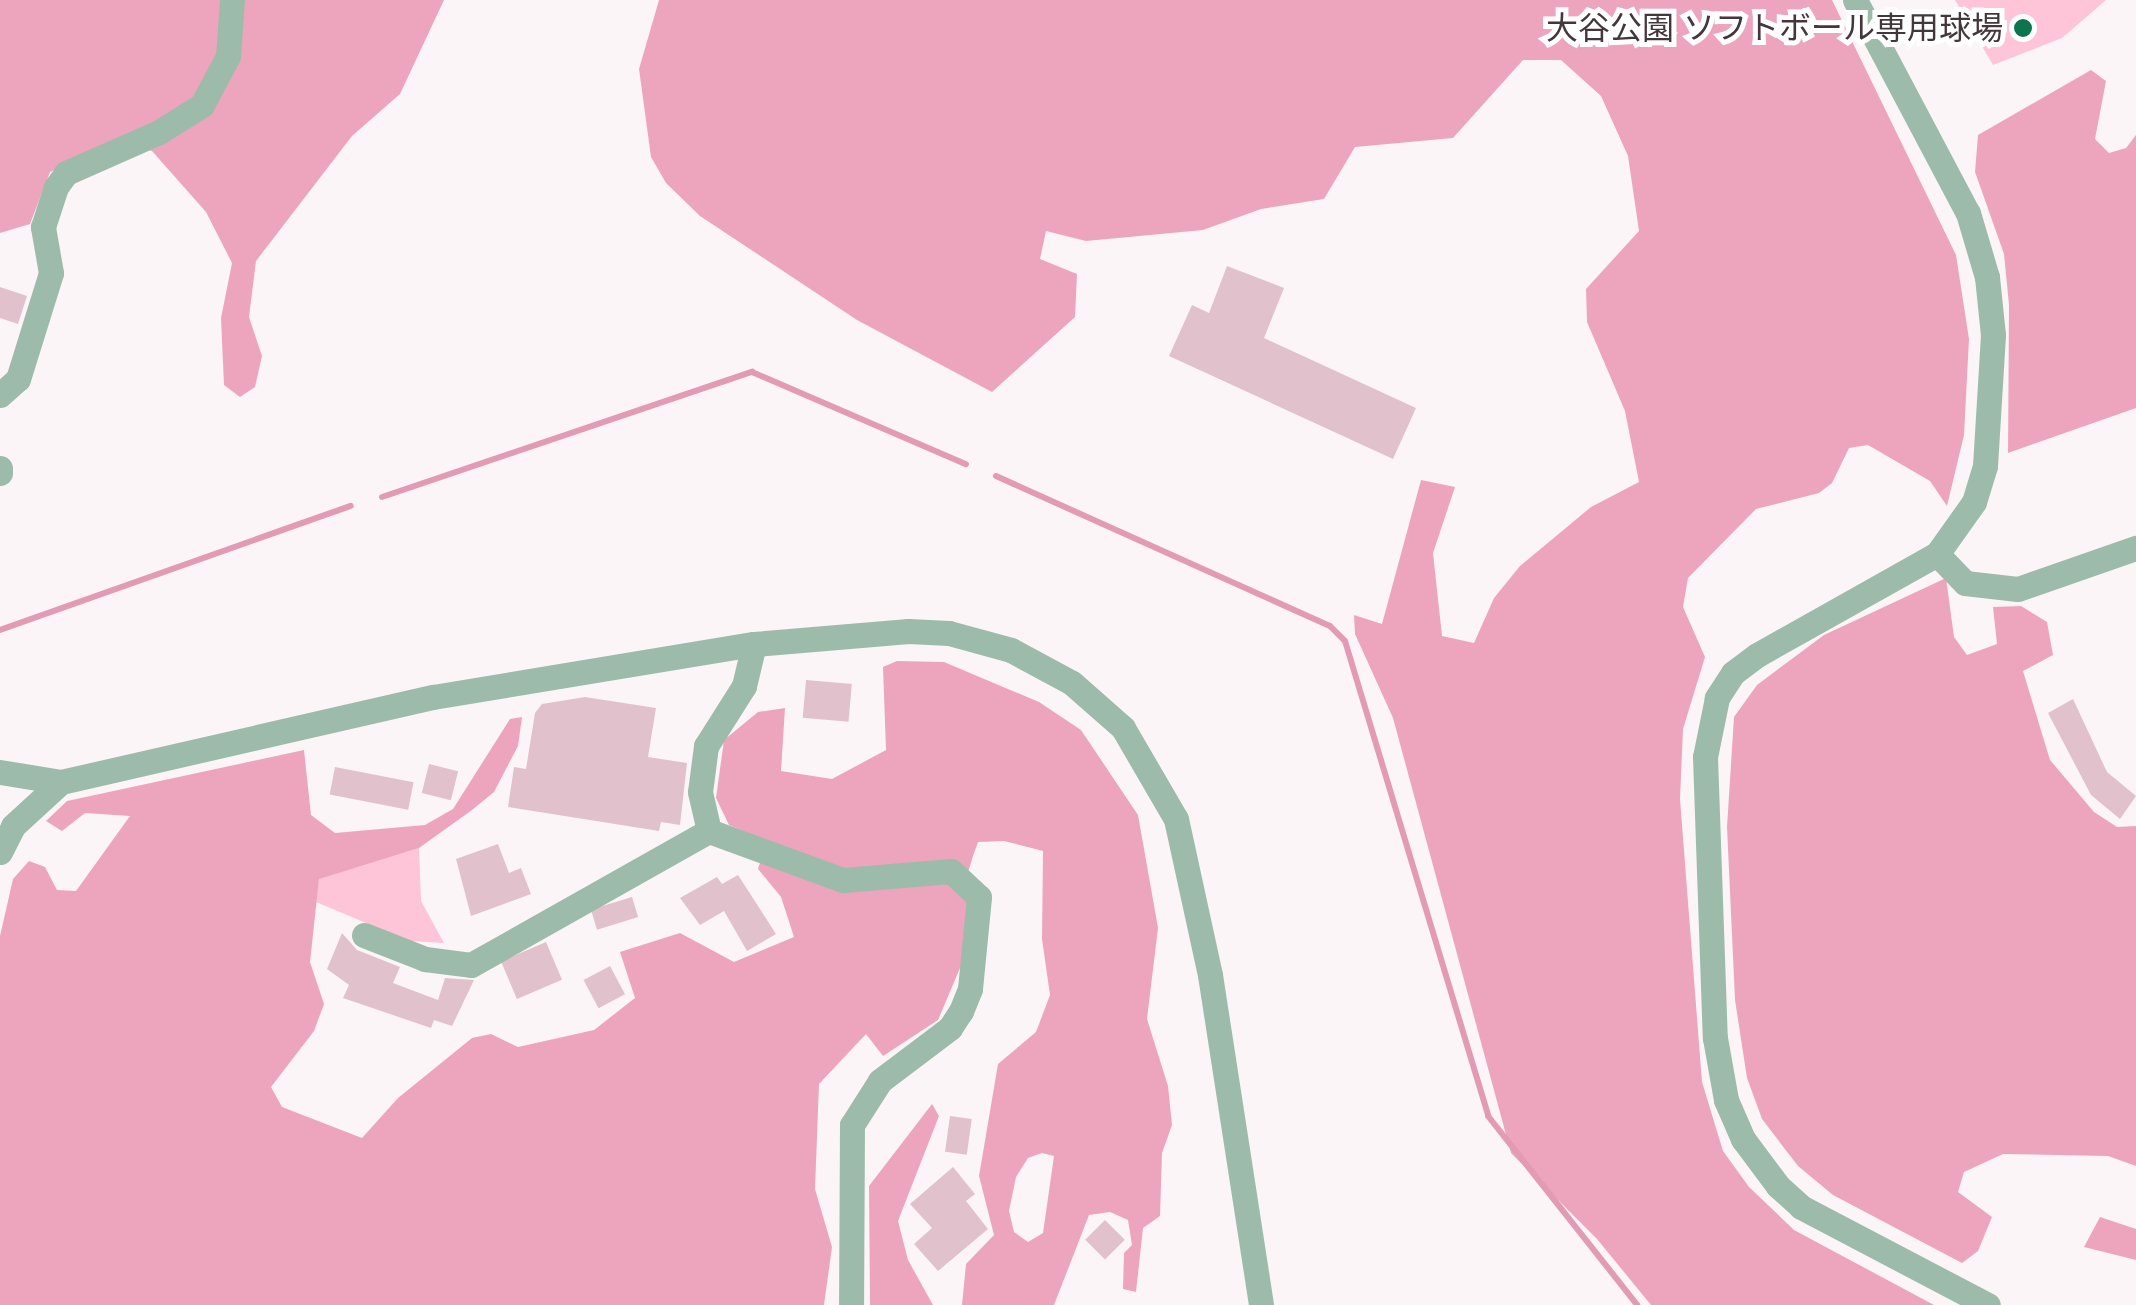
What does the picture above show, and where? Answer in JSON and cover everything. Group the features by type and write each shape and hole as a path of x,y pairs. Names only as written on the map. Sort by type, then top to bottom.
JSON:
{"street":[{"path":"0,395 18,379 51,272 43,227 56,187 66,174 159,132 202,104 228,56 232,0"},
{"path":"1855,0 1968,214 1986,277 1993,336 1985,466 1974,502 1938,554 1757,655 1733,673 1717,698 1706,757 1715,1038 1732,1113 1778,1186 1801,1207 1988,1305"},
{"path":"1938,554 1965,583 2018,589 2136,548"},
{"path":"0,772 61,782 433,697 754,644 908,631 982,639 1072,683 1135,743 1163,787 1187,850 1261,1305"},
{"path":"709,831 700,792 706,746 744,686 754,644"},
{"path":"0,852 12,826 61,782"},
{"path":"364,935 425,959 471,965 709,831 843,880 950,871 979,897 961,1011 950,1028 880,1081 852,1125 851,1305"}],"shaded area":[{"path":"0,0 444,0 400,94 352,136 256,261 249,317 262,356 255,387 240,397 224,385 221,318 232,263 206,212 152,151 120,142 50,172 30,224 0,233"},
{"path":"659,0 1832,0 1956,255 1969,339 1964,435 1947,506 1930,481 1868,445 1849,448 1832,483 1819,493 1756,509 1688,578 1683,607 1705,657 1683,729 1680,799 1702,1082 1723,1151 1749,1187 1794,1230 1934,1305 1651,1305 1597,1239 1511,1153 1393,718 1355,634 1354,615 1382,624 1421,480 1455,487 1433,553 1442,636 1474,643 1494,598 1520,566 1591,507 1639,482 1625,411 1587,322 1586,289 1639,231 1628,156 1601,96 1561,60 1523,60 1453,138 1355,147 1324,199 1261,209 1203,230 1086,241 1046,231 1040,259 1077,274 1075,317 992,392 857,320 700,216 666,183 651,157 639,69"},
{"name":"大谷公園 ソフトボール専用球場","path":"1955,0 2106,0 2062,38 1993,65"},
{"path":"2091,70 2106,81 2095,139 2109,153 2126,148 2136,135 2136,408 2008,453 2009,305 2004,254 1975,172 1978,135"},
{"path":"1946,578 1954,637 1967,655 1997,644 1993,607 2021,606 2047,622 2053,655 2023,671 2050,760 2094,812 2117,827 2136,826 2136,1166 2108,1156 2003,1154 1964,1172 1958,1192 1992,1217 1978,1251 1962,1263 1833,1195 1798,1166 1762,1119 1747,1078 1735,1000 1727,827 1734,717 1757,685 1824,635"},
{"path":"897,661 944,662 1039,702 1081,730 1138,815 1158,928 1147,1019 1168,1086 1172,1125 1162,1153 1160,1216 1143,1228 1136,1292 1123,1289 1124,1253 1132,1245 1128,1220 1110,1212 1089,1215 1054,1305 962,1305 966,1264 994,1235 979,1176 998,1064 1036,1032 1050,995 1042,939 1043,851 1004,841 978,842 963,889 971,907 963,961 938,1020 883,1056 866,1034 819,1084 815,1189 832,1247 824,1305 0,1305 0,936 13,879 29,861 45,867 57,890 76,891 130,816 85,813 62,831 46,821 67,801 304,750 311,815 335,833 425,825 453,809 510,719 522,717 518,746 494,792 472,810 419,848 319,879 310,962 324,1004 314,1031 271,1087 282,1107 362,1138 398,1098 472,1038 491,1034 518,1047 594,1030 635,998 620,952 680,933 734,962 794,937 781,897 758,869 767,841 729,825 716,798 724,740 758,712 785,708 781,771 832,779 886,750 883,667","holes":["1042,1153 1054,1156 1043,1233 1028,1242 1014,1232 1009,1211 1016,1177 1028,1158"]},
{"path":"419,848 421,901 444,943 409,941 316,902 319,878"},
{"path":"932,1104 939,1116 898,1221 908,1260 933,1305 870,1305 869,1186"},
{"path":"2100,1217 2136,1229 2136,1260 2084,1247"}],"building":[{"path":"1227,266 1284,288 1264,338 1416,408 1393,459 1169,356 1192,305 1209,313"},
{"path":"0,287 27,296 18,324 0,318"},
{"path":"806,680 852,684 849,722 803,718"},
{"path":"585,697 656,708 648,757 687,763 680,825 661,822 659,831 508,807 514,767 526,769 535,713 542,704"},
{"path":"2073,699 2107,772 2136,796 2120,819 2091,795 2048,713"},
{"path":"429,764 458,771 451,800 422,793"},
{"path":"335,767 414,782 408,810 330,794"},
{"path":"498,844 509,873 521,868 531,894 471,916 456,859"},
{"path":"738,875 776,934 747,951 724,911 700,925 680,898 717,877 722,884"},
{"path":"632,897 638,917 597,930 591,910"},
{"path":"342,933 357,950 400,967 393,983 438,1000 445,978 474,980 452,1026 434,1020 431,1028 343,998 349,985 327,969"},
{"path":"546,942 562,980 517,999 501,961"},
{"path":"610,966 625,994 599,1008 584,980"},
{"path":"950,1116 972,1119 967,1155 945,1152"},
{"path":"953,1167 975,1194 966,1201 988,1229 938,1271 914,1244 932,1228 910,1204"},
{"path":"1105,1220 1125,1240 1105,1260 1085,1240"}],"waterway":[{"path":"382,497 752,372 966,464"},
{"path":"996,476 1330,626 1345,641 1488,1116 1637,1305"},
{"path":"0,630 351,506"}],"place":[{"name":"大谷公園 ソフトボール専用球場","path":"2023,28"}]}
